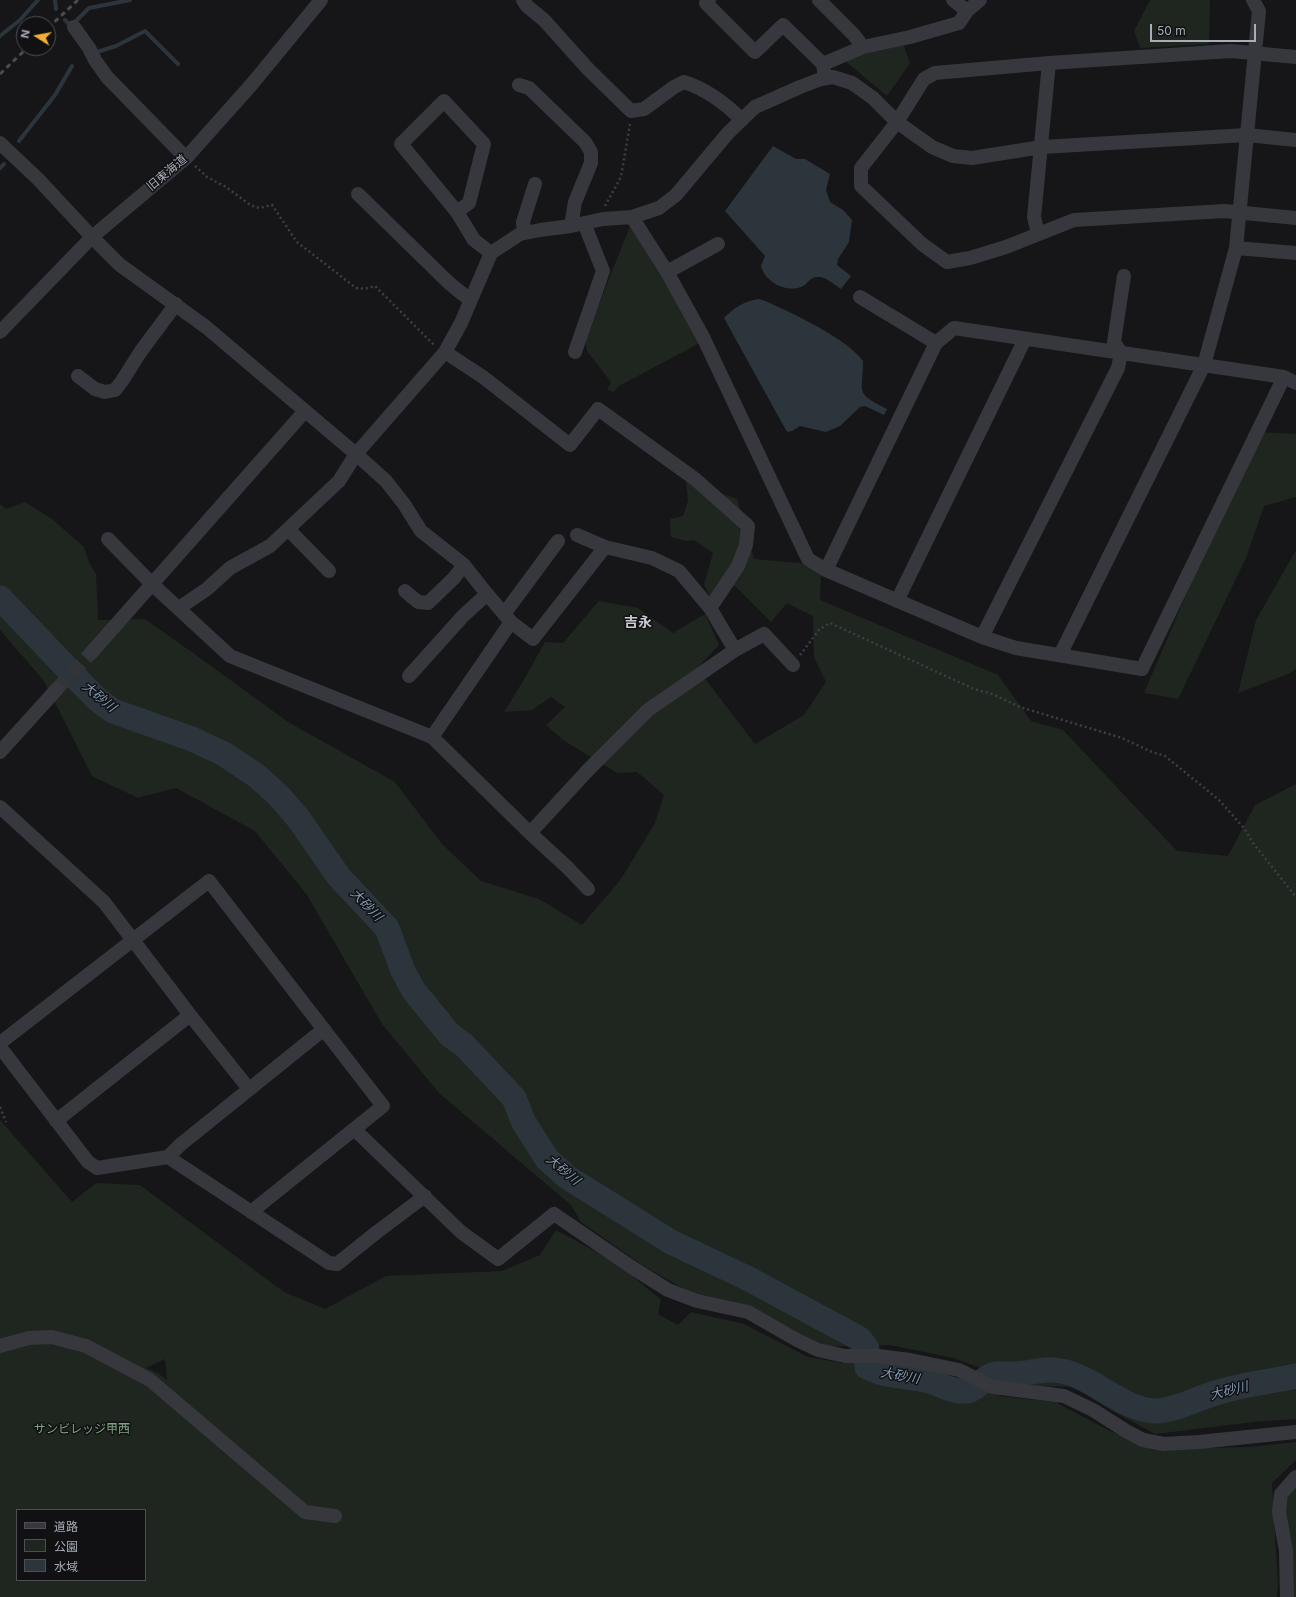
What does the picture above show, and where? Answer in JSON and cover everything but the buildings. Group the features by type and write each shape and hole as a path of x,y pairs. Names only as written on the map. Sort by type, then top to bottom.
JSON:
{"street":[{"name":"旧東海道","path":"0,332 92,237 186,158 252,84 321,0"},
{"path":"523,0 527,6 544,20 588,68 631,111 644,109 674,87 684,82 697,86 734,112 742,120"},
{"path":"709,0 706,3 755,52 783,24 823,64 825,78"},
{"path":"819,0 854,35 863,47"},
{"path":"953,0 967,11"},
{"path":"823,64 863,47 910,37 959,23 967,11 980,0"},
{"path":"1060,655 1204,365 1236,248 1259,10 1253,0"},
{"path":"74,27 107,77 186,158"},
{"path":"1296,57 1232,51 1049,63 935,73 924,79 897,122 861,168 861,186 922,244 947,262 970,258 1006,247 1074,220 1224,211 1296,218"},
{"path":"1038,234 1034,217 1049,63"},
{"path":"179,608 207,589 230,568 270,546 339,481 356,454 445,352 461,323 491,253 520,234 603,219 632,217 659,208 676,195 728,133 755,108 800,87 825,78 833,77 852,83 873,98 897,122 932,147 953,156 972,158 1042,147 1247,135 1296,140"},
{"path":"519,85 529,88 585,142 591,152 591,163 575,202 578,224 603,271 575,352"},
{"path":"457,212 469,203 484,144 444,101 401,144 457,212 474,240 491,253"},
{"path":"0,144 38,179 120,265 206,327 386,481 404,504 421,531 464,565 508,618 533,639 605,547"},
{"path":"524,233 523,222 534,184"},
{"path":"358,194 449,283 470,300"},
{"path":"632,217 668,272 703,337 808,559 826,570 897,601 982,637 1016,648 1142,669 1290,380 1204,365 954,328 936,342 826,570"},
{"path":"668,272 718,244"},
{"path":"1236,248 1296,253"},
{"path":"982,637 1118,368 1121,353 1114,342 1124,276"},
{"path":"860,297 936,342"},
{"path":"78,376 95,389 105,392 115,390 141,351 176,304"},
{"path":"897,601 1026,339"},
{"path":"445,352 483,377 570,445 598,409 695,479 748,526 746,545 738,566 710,608"},
{"path":"91,653 305,411"},
{"path":"288,529 330,571"},
{"path":"577,535 605,547 652,558 679,571 710,608 735,650"},
{"path":"108,539 152,584 230,656 432,737 588,889"},
{"path":"432,737 558,541"},
{"path":"405,591 418,602 428,603 454,578 464,565"},
{"path":"409,676 462,616 487,594"},
{"path":"530,833 588,769 648,710 735,650 764,634 793,665"},
{"path":"0,752 57,689"},
{"path":"0,807 104,902 190,1015 249,1089"},
{"path":"0,1043 209,881 383,1106 251,1212"},
{"path":"56,1121 190,1015"},
{"path":"0,1047 88,1162 97,1168 168,1156 324,1029"},
{"path":"354,1129 461,1232 498,1259 554,1214 668,1290 697,1301 748,1312 797,1340 818,1350 845,1356 878,1356 910,1360 959,1370 993,1387 1064,1396 1092,1410 1143,1440 1164,1444 1296,1432"},
{"path":"168,1156 329,1263 337,1264 425,1196"},
{"path":"0,1346 29,1338 52,1337 86,1346 150,1380 305,1512 335,1516"},
{"path":"1287,1597 1286,1551 1279,1512 1281,1494 1296,1477"}],"path":[{"path":"603,219 602,211 621,177 630,130 631,111"},
{"path":"186,158 208,177 226,187 250,205 259,208 272,205 297,242 356,288 364,289 375,286 436,348 445,352"},
{"path":"793,665 819,630 830,623 974,689 992,694 1020,707 1122,738 1152,752 1165,756 1219,800 1244,828 1253,843 1296,897"},
{"path":"0,1107 6,1122"}],"green space":[{"path":"1150,0 1210,0 1209,44 1140,48 1134,31"},
{"path":"902,40 910,63 887,96 845,61"},
{"path":"631,224 700,343 619,386 614,392 607,390 611,382 587,351 585,339"},
{"path":"1256,432 1296,434 1296,497 1264,506 1246,558 1178,699 1144,693"},
{"path":"686,481 737,499 754,559 800,563 821,573 820,600 998,675 1031,721 1063,730 1177,851 1228,856 1255,805 1296,784 1296,1419 1253,1422 1155,1434 1111,1410 1074,1387 1030,1386 953,1358 890,1345 822,1347 693,1294 641,1264 581,1222 571,1205 439,1093 382,1024 307,895 255,831 176,788 138,798 92,776 44,681 0,630 0,504 6,509 25,502 52,519 84,547 89,562 96,574 98,620 145,619 288,722 395,782 442,844 481,881 539,899 582,925 621,879 655,823 664,795 637,772 617,773 563,740 546,725 565,707 551,697 532,710 504,712 545,642 563,643 599,601 638,608 673,633 705,614 719,645 697,668 755,744 804,715 826,682 814,657 813,616 787,603 771,622 735,586 710,597 704,584 713,553 694,540 686,541 671,537 670,519 683,516 688,501"},
{"path":"1296,550 1296,669 1288,674 1238,693 1256,620"},
{"name":"サンビレッジ甲西","path":"0,1120 72,1202 96,1183 140,1185 284,1292 325,1309 386,1276 502,1271 540,1255 556,1230 617,1263 661,1300 658,1314 678,1325 691,1312 744,1324 808,1357 842,1363 886,1361 946,1376 1000,1396 1055,1402 1110,1431 1157,1449 1250,1447 1296,1442 1296,1460 1272,1483 1278,1585 1277,1597 0,1597","holes":["165,1359 167,1380 158,1373 146,1368"]},
{"path":"1296,1483 1296,1597 1281,1597 1285,1511 1289,1491"}],"water":[{"path":"773,146 796,159 805,159 830,174 826,190 830,202 843,210 852,220 849,242 838,259 837,265 851,276 841,289 822,277 813,278 803,286 795,288 782,287 771,281 761,266 765,256 725,211"},
{"path":"759,299 816,326 838,339 856,353 863,361 863,391 869,399 887,409 884,415 865,406 860,407 840,426 826,432 800,426 787,432 724,318 731,311 749,301"}],"waterway":[{"path":"0,36 20,20 38,0"},
{"path":"55,0 56,9"},
{"path":"65,20 71,26 89,8 130,0"},
{"path":"97,52 116,46 145,31 178,64"},
{"path":"19,141 55,95 72,66"},
{"path":"0,168 4,164"},
{"name":"大砂川","path":"0,598 84,686 98,700 113,711 192,739 224,754 257,776 279,796 298,818 339,877 387,928 403,971 414,991 450,1035 464,1045 514,1098 523,1121 547,1159 567,1177 671,1242 749,1279 860,1339 867,1349 867,1367 889,1375 929,1381 958,1391 970,1390 994,1374 1019,1374 1043,1370 1055,1370 1073,1374 1131,1405 1155,1411 1171,1409 1228,1389 1296,1376"}],"tunnel":[{"path":"57,689 91,653"}],"railway":[{"path":"56,21 78,0"},
{"path":"0,74 19,56"}],"district":[{"name":"吉永","path":"638,623"}]}
